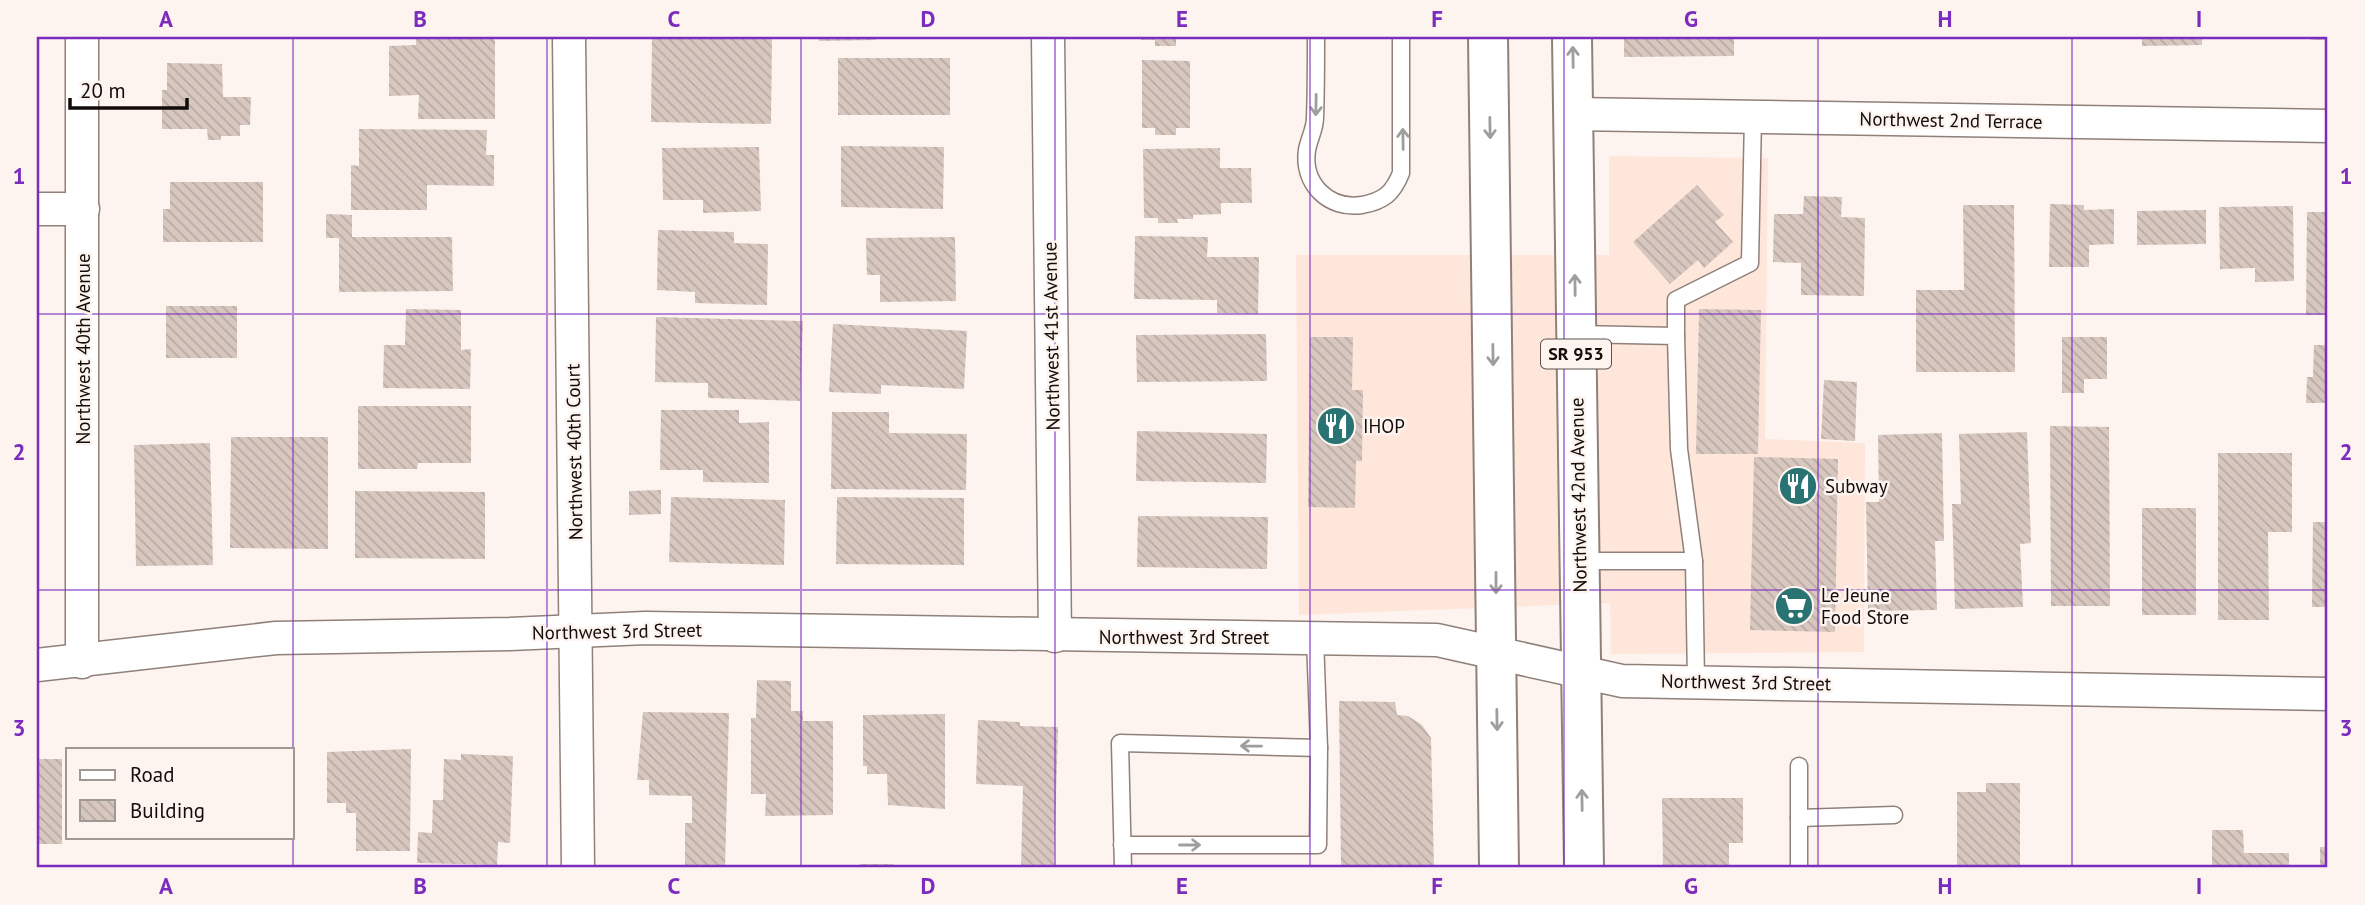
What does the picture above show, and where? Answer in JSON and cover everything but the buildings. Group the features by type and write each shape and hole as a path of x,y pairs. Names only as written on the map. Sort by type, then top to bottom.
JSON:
{"main road":[{"path":"1488,37 1499,868"},
{"name":"Northwest 42nd Avenue","path":"1573,37 1579,671 1584,868"}],"street":[{"name":"Northwest 40th Avenue","path":"82,37 82,662"},
{"name":"Northwest 40th Court","path":"569,37 579,868"},
{"name":"Northwest 41st Avenue","path":"1048,37 1055,636"},
{"name":"Northwest 2nd Terrace","path":"1573,114 2328,126"},
{"path":"37,209 83,209"},
{"name":"Northwest 3rd Street","path":"37,665 276,638 645,628 1437,640 1622,681 2328,694"}],"lane":[{"path":"1316,37 1315,123 1307,150 1307,171 1315,189 1329,200 1356,206 1379,202 1394,190 1401,173 1401,37"},
{"path":"1696,681 1693,561 1679,449 1676,300 1750,263 1753,117"},
{"path":"1576,334 1676,336"},
{"path":"1579,561 1693,561"},
{"path":"1122,845 1318,845 1319,748 1315,638"},
{"path":"1123,868 1120,743 1319,748"},
{"path":"1799,766 1799,868"},
{"path":"1799,818 1894,816"}],"shaded area":[{"path":"1609,156 1768,158 1765,439 1865,443 1864,652 1611,654 1610,603 1299,615 1296,255 1609,255"}],"place":[{"name":"IHOP","path":"1336,426"},
{"name":"Subway","path":"1798,486"},
{"name":"Le Jeune Food Store","path":"1794,606"}]}
